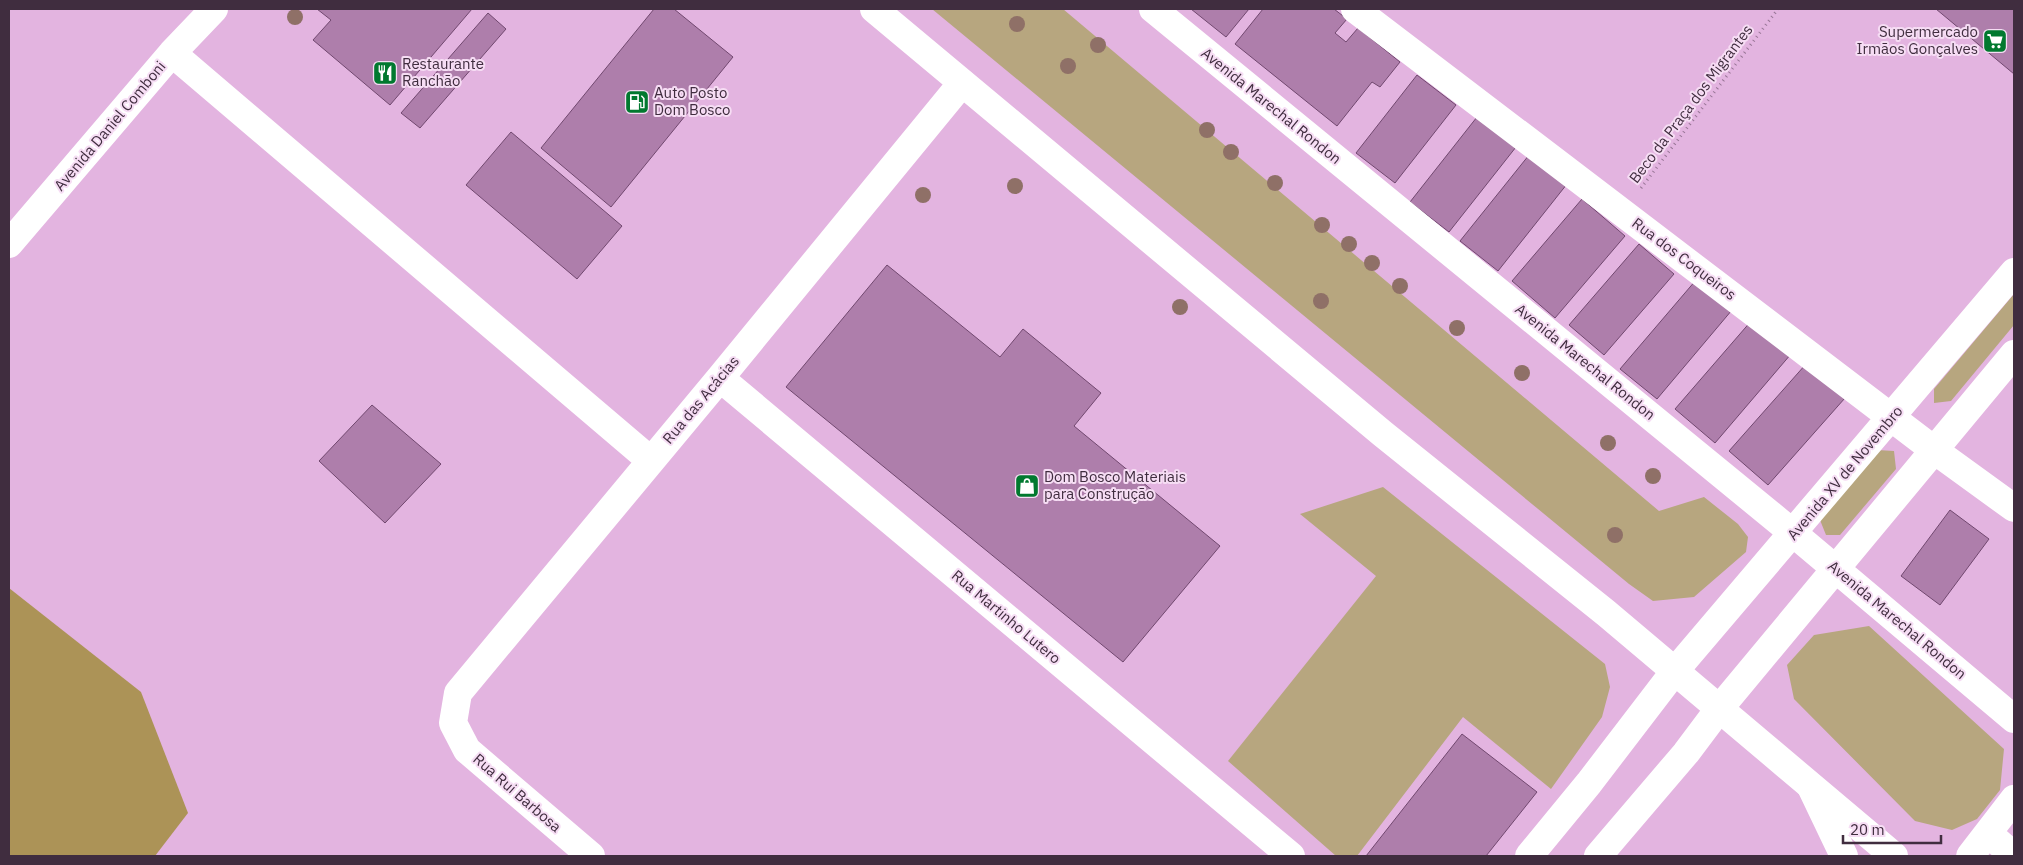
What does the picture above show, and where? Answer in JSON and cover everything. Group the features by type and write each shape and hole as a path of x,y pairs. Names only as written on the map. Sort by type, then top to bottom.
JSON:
{"main road":[{"name":"Avenida Daniel Comboni","path":"9,244 172,53 214,9"},
{"path":"874,9 1383,434 1606,613 1894,856"},
{"name":"Avenida Marechal Rondon","path":"1152,9 1793,533 2014,719"},
{"name":"Rua dos Coqueiros","path":"1355,9 1934,450 2014,508"},
{"path":"172,53 650,460"},
{"name":"Rua das Acácias","path":"453,723 458,693 962,83"},
{"name":"Avenida XV de Novembro","path":"1529,856 1589,783 1674,672 2014,272"},
{"path":"1598,856 1686,753 1719,709 2014,354"},
{"name":"Rua Martinho Lutero","path":"720,378 1291,856"},
{"name":"Rua Rui Barbosa","path":"453,723 467,750 591,856"},
{"path":"1810,787 1844,856"},
{"path":"1970,856 2014,799"},
{"path":"1988,834 2014,856"}],"path":[{"name":"Beco da Praça dos Migrantes","path":"1623,212 1778,9"}],"shaded area":[{"path":"932,9 1063,9 1659,511 1704,497 1738,524 1748,537 1746,552 1694,597 1653,601 1629,584"},
{"path":"2014,294 2014,325 1951,401 1934,403 1934,389"},
{"path":"1877,450 1894,451 1896,469 1840,535 1826,535 1820,520"},
{"path":"1383,487 1605,664 1610,687 1602,717 1551,789 1463,717 1357,856 1336,856 1228,761 1376,576 1300,514"},
{"path":"9,588 141,692 188,813 155,856 9,856"},
{"path":"1869,626 2004,749 2000,790 1977,819 1952,830 1915,821 1794,699 1787,665 1814,635"}],"building":[{"name":"Restaurante Ranchão","path":"317,9 472,9 390,105 313,40 331,20"},
{"name":"Auto Posto Dom Bosco","path":"654,9 674,9 733,57 611,207 541,148"},
{"path":"1191,9 1249,9 1226,37"},
{"path":"1263,9 1334,9 1347,19 1335,33 1346,42 1358,28 1400,62 1380,87 1372,82 1337,126 1235,44"},
{"name":"Supermercado Irmãos Gonçalves","path":"1936,9 2014,9 2014,74"},
{"path":"488,13 506,29 420,128 401,113"},
{"path":"1417,75 1456,105 1395,183 1356,153"},
{"path":"1477,117 1516,147 1449,232 1410,202"},
{"path":"511,132 622,226 577,279 466,185"},
{"path":"1529,155 1567,184 1498,271 1460,241"},
{"path":"1582,199 1625,236 1555,318 1512,281"},
{"path":"1639,244 1674,274 1604,355 1569,325"},
{"name":"Dom Bosco Materiais para Construção","path":"887,265 1000,357 1023,329 1101,393 1074,426 1220,546 1123,662 786,387"},
{"path":"1696,280 1732,310 1657,399 1620,369"},
{"path":"1752,320 1791,354 1715,443 1675,409"},
{"path":"1806,364 1845,398 1768,485 1729,451"},
{"path":"372,405 441,464 385,523 319,461"},
{"path":"1950,510 1989,539 1940,605 1901,576"},
{"path":"1462,734 1537,792 1486,856 1366,856"}],"place":[{"name":"Supermercado Irmãos Gonçalves","path":"1995,41"},
{"name":"Restaurante Ranchão","path":"385,73"},
{"name":"Auto Posto Dom Bosco","path":"637,102"},
{"name":"Dom Bosco Materiais para Construção","path":"1027,486"}]}
